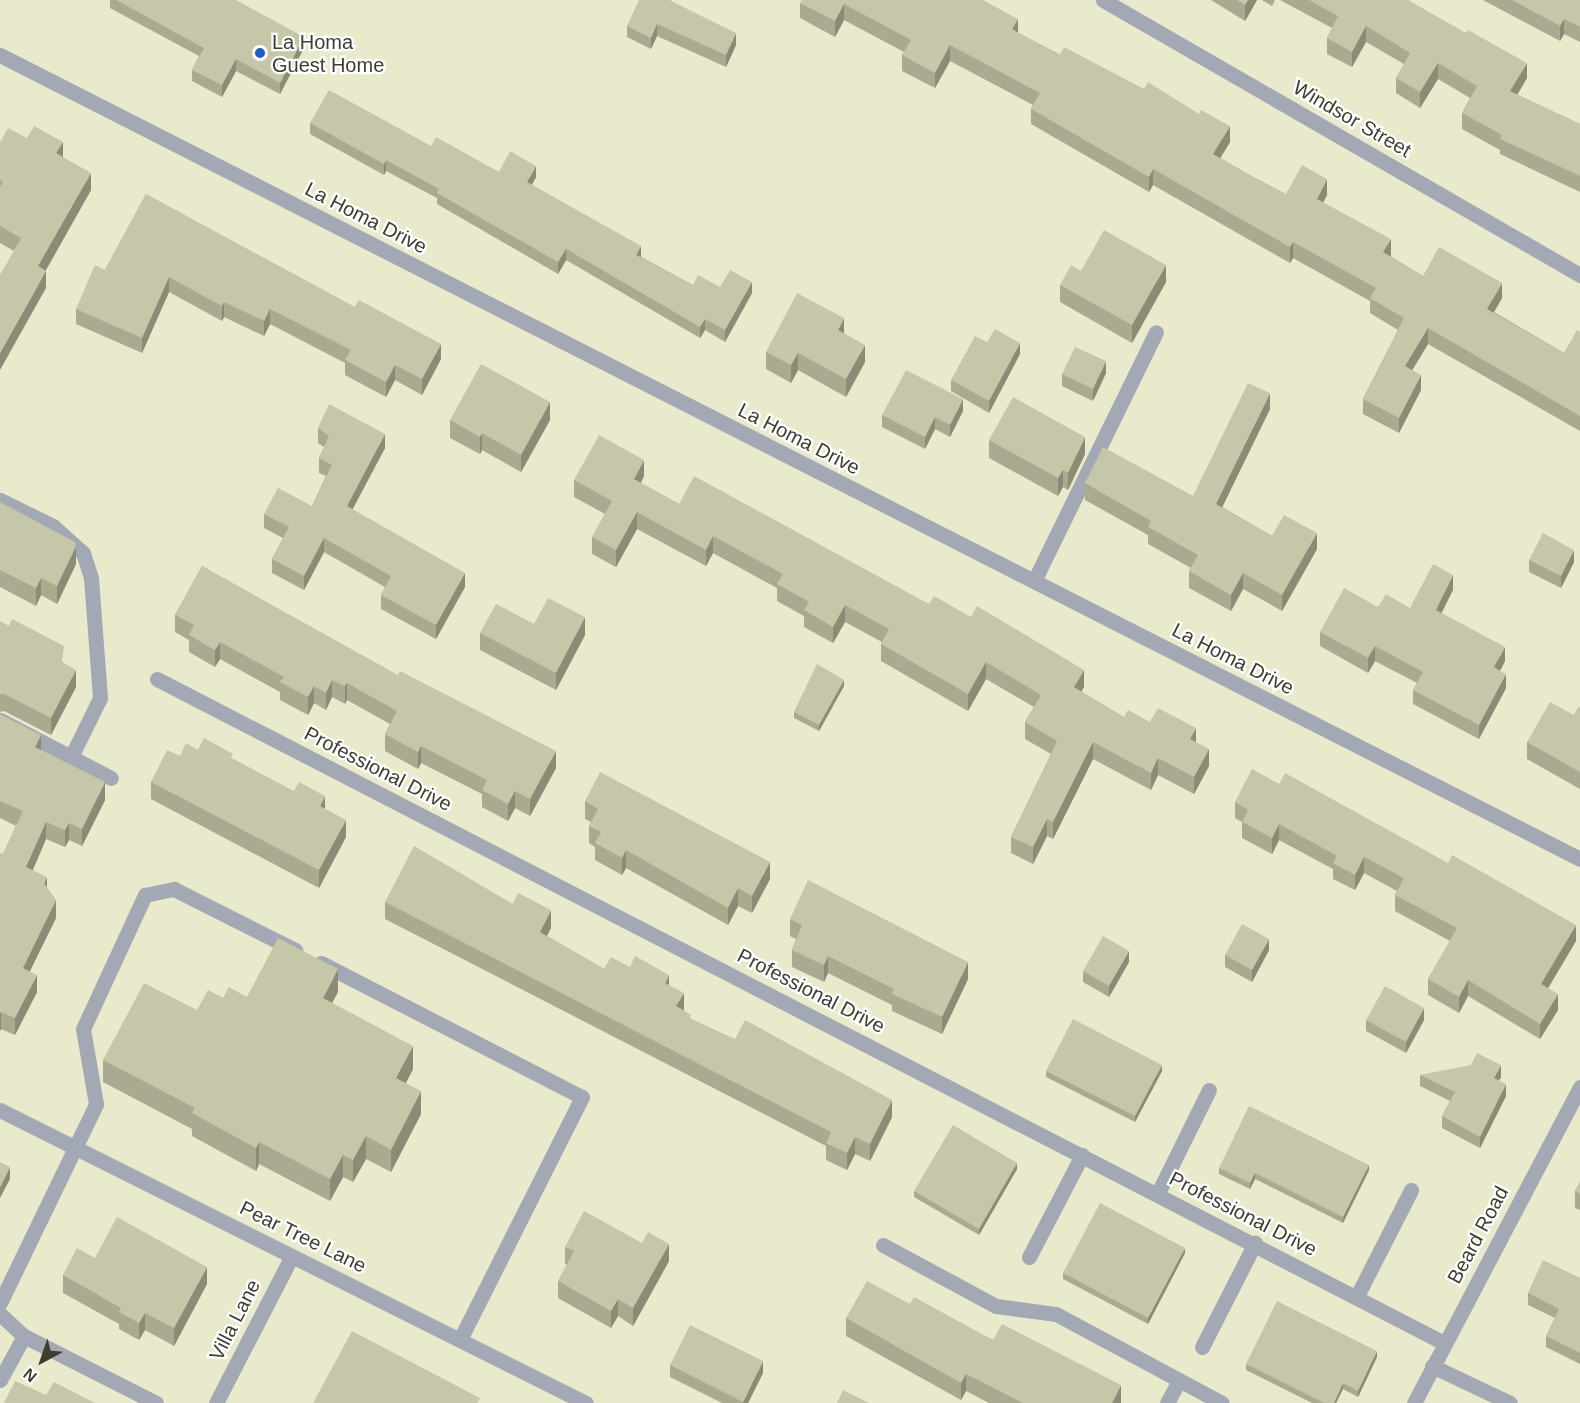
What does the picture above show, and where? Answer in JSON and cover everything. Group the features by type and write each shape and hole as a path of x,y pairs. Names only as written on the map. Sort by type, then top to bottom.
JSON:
{"street":[{"name":"Windsor Street","path":"1106,1 1580,275"},
{"name":"La Homa Drive","path":"0,55 1580,859"},
{"path":"1034,581 1156,332"},
{"path":"0,500 61,533 83,552 91,578 100,698 71,757"},
{"name":"Professional Drive","path":"158,679 1255,1243 1444,1343"},
{"path":"0,720 111,778"},
{"path":"0,1303 96,1104 83,1029 145,895 174,889 582,1097 461,1338"},
{"name":"Beard Road","path":"1414,1403 1580,1087"},
{"path":"1158,1193 1209,1090"},
{"name":"Pear Tree Lane","path":"0,1110 292,1257 461,1338 586,1403"},
{"path":"1029,1257 1082,1155"},
{"path":"1357,1296 1411,1190"},
{"path":"1202,1347 1255,1243"},
{"path":"883,1245 996,1306 1056,1314 1222,1403"},
{"name":"Villa Lane","path":"216,1403 292,1257"},
{"path":"0,1314 24,1336 156,1403"},
{"path":"0,1380 24,1336"},
{"path":"1432,1366 1510,1403"},
{"path":"1167,1403 1179,1380"}],"building":[{"path":"116,0 236,0 304,37 280,83 236,59 222,85 192,70 204,48"},
{"path":"639,0 669,0 736,33 726,55 657,24 651,38 627,26"},
{"path":"802,0 983,0 1018,19 1012,29 1060,55 1064,47 1144,89 1148,82 1199,114 1201,110 1230,126 1213,154 1286,194 1302,165 1327,179 1317,199 1391,239 1383,252 1423,276 1439,247 1502,283 1487,309 1564,353 1577,330 1580,332 1580,416 1428,328 1405,366 1421,375 1399,418 1363,399 1404,318 1370,298 1376,288 1293,242 1290,247 1153,169 1149,177 1031,109 1040,93 950,45 935,73 902,55 911,40 844,4 835,21 800,3"},
{"path":"1237,0 1248,0 1245,5"},
{"path":"1309,0 1408,0 1466,33 1468,30 1527,63 1510,91 1580,124 1580,176 1500,139 1502,135 1462,113 1477,86 1438,63 1420,92 1396,78 1410,53 1366,26 1352,52 1327,38 1338,16"},
{"path":"1512,0 1580,0 1580,27 1564,19 1560,26"},
{"path":"329,90 431,146 436,137 499,172 510,151 536,166 527,182 641,246 636,255 693,285 698,275 720,287 730,270 752,282 725,330 705,319 700,327 566,249 558,262 437,193 439,189 386,160 384,164 310,123"},
{"path":"34,126 63,142 56,153 91,173 38,266 46,271 0,353 0,275 21,238 0,226 0,187 3,182 0,180 0,142 8,128 27,138"},
{"path":"146,194 355,307 359,300 441,344 422,379 395,365 386,382 345,360 351,350 270,309 264,321 224,302 222,306 169,277 142,338 76,309 95,265 105,270"},
{"path":"1104,230 1166,265 1132,325 1060,285 1071,265 1081,271"},
{"path":"797,293 844,318 838,330 865,345 846,379 798,353 791,365 766,352"},
{"path":"995,329 1020,343 989,401 951,380 975,336 987,342"},
{"path":"1075,347 1106,361 1093,389 1062,374"},
{"path":"481,364 550,402 521,455 482,433 480,437 450,420"},
{"path":"906,370 963,399 950,425 935,417 925,437 882,415"},
{"path":"1248,383 1270,393 1216,504 1272,536 1284,515 1317,533 1282,595 1243,573 1231,595 1189,571 1198,555 1148,527 1151,521 1085,483 1103,447 1193,496"},
{"path":"1013,397 1085,437 1068,473 1063,470 1058,478 989,440"},
{"path":"329,404 385,434 347,506 465,573 436,625 381,595 391,576 324,538 304,576 272,559 289,527 264,514 278,488 312,506 332,465 319,458 329,436 318,428"},
{"path":"599,435 644,460 634,479 679,504 694,476 929,604 934,596 971,617 977,606 1084,670 1074,687 1124,717 1128,710 1150,722 1158,708 1196,728 1190,739 1209,749 1194,777 1158,758 1151,773 1093,742 1053,822 1047,819 1033,847 1011,837 1057,741 1025,722 1041,695 986,662 968,694 881,644 889,629 845,605 833,627 804,610 809,602 777,584 783,574 713,536 706,550 637,512 616,550 592,537 612,501 574,480"},
{"path":"0,502 75,542 76,546 57,586 41,578 36,588 0,570"},
{"path":"1543,533 1574,550 1561,576 1529,560"},
{"path":"1433,564 1453,575 1436,610 1505,647 1494,667 1506,674 1479,725 1413,690 1423,672 1375,646 1368,658 1320,632 1344,588 1378,607 1386,594 1410,608"},
{"path":"202,566 398,675 400,671 556,751 530,799 515,791 508,804 482,790 487,780 421,746 418,752 385,734 397,711 347,683 345,686 332,680 326,693 314,686 308,697 280,682 284,677 220,642 215,650 189,635 194,625 175,615"},
{"path":"548,598 585,617 556,673 480,633 496,604 534,624"},
{"path":"12,619 64,646 62,662 76,670 51,718 0,694 0,621 9,626"},
{"path":"817,664 844,680 819,725 794,712"},
{"path":"1550,702 1574,715 1578,707 1580,708 1580,772 1527,742"},
{"path":"0,714 41,735 35,747 105,782 82,829 69,823 65,830 46,822 26,867 47,877 44,883 56,900 23,968 37,975 15,1018 0,1013 0,853 3,854 23,811 0,801"},
{"path":"204,738 233,754 231,758 294,791 299,782 325,796 320,806 346,820 319,870 151,782 167,750 180,756 186,743 198,750"},
{"path":"1252,769 1279,784 1285,773 1448,863 1452,855 1576,925 1541,984 1558,994 1540,1024 1468,980 1459,997 1428,979 1457,928 1395,895 1404,878 1364,857 1355,875 1333,863 1337,856 1279,824 1272,838 1242,822 1248,810 1235,802"},
{"path":"600,772 770,862 752,896 738,888 728,908 626,850 622,858 595,843 601,832 589,826 598,809 585,801"},
{"path":"414,846 513,904 518,893 551,910 540,932 604,969 611,957 630,967 635,956 669,975 665,983 684,993 676,1006 691,1015 689,1018 735,1039 745,1020 892,1100 870,1144 855,1137 847,1153 826,1143 831,1132 385,902"},
{"path":"808,880 968,962 942,1017 892,994 894,989 828,956 824,965 792,950 802,925 790,919"},
{"path":"1242,924 1269,939 1252,970 1225,955"},
{"path":"1103,936 1129,951 1109,986 1083,971"},
{"path":"278,938 338,969 323,998 413,1046 396,1078 421,1091 391,1150 366,1136 353,1160 343,1155 330,1179 259,1142 256,1148 192,1113 195,1108 103,1060 144,983 197,1010 208,990 223,998 229,987 247,997"},
{"path":"1385,986 1424,1008 1406,1042 1366,1020"},
{"path":"1073,1019 1162,1065 1135,1116 1046,1071"},
{"path":"1477,1053 1501,1065 1494,1078 1506,1084 1480,1137 1442,1116 1455,1092 1420,1075 1471,1065"},
{"path":"1249,1106 1369,1165 1343,1217 1255,1173 1250,1183 1219,1168"},
{"path":"953,1125 1017,1163 979,1229 914,1191"},
{"path":"0,1162 10,1167 0,1187"},
{"path":"1580,1182 1580,1194 1575,1191"},
{"path":"1100,1203 1185,1248 1148,1318 1063,1273"},
{"path":"584,1211 642,1243 648,1232 669,1244 633,1308 618,1299 611,1311 558,1281 574,1251 565,1247"},
{"path":"117,1217 207,1267 174,1328 145,1313 139,1323 119,1312 121,1308 63,1275 77,1248 95,1258"},
{"path":"1543,1260 1580,1278 1580,1353 1546,1336 1559,1309 1528,1293"},
{"path":"867,1281 910,1304 914,1297 993,1340 1002,1324 1121,1385 1112,1403 1023,1403 966,1374 961,1383 846,1318"},
{"path":"1277,1301 1377,1351 1358,1391 1343,1383 1334,1403 1324,1403 1246,1364"},
{"path":"690,1325 763,1361 743,1402 670,1365"},
{"path":"352,1331 480,1398 477,1403 313,1403"},
{"path":"15,1381 46,1395 54,1382 95,1403 4,1403"},
{"path":"843,1390 869,1403 837,1403"}],"place":[{"name":"La Homa Guest Home","path":"260,53"}]}
